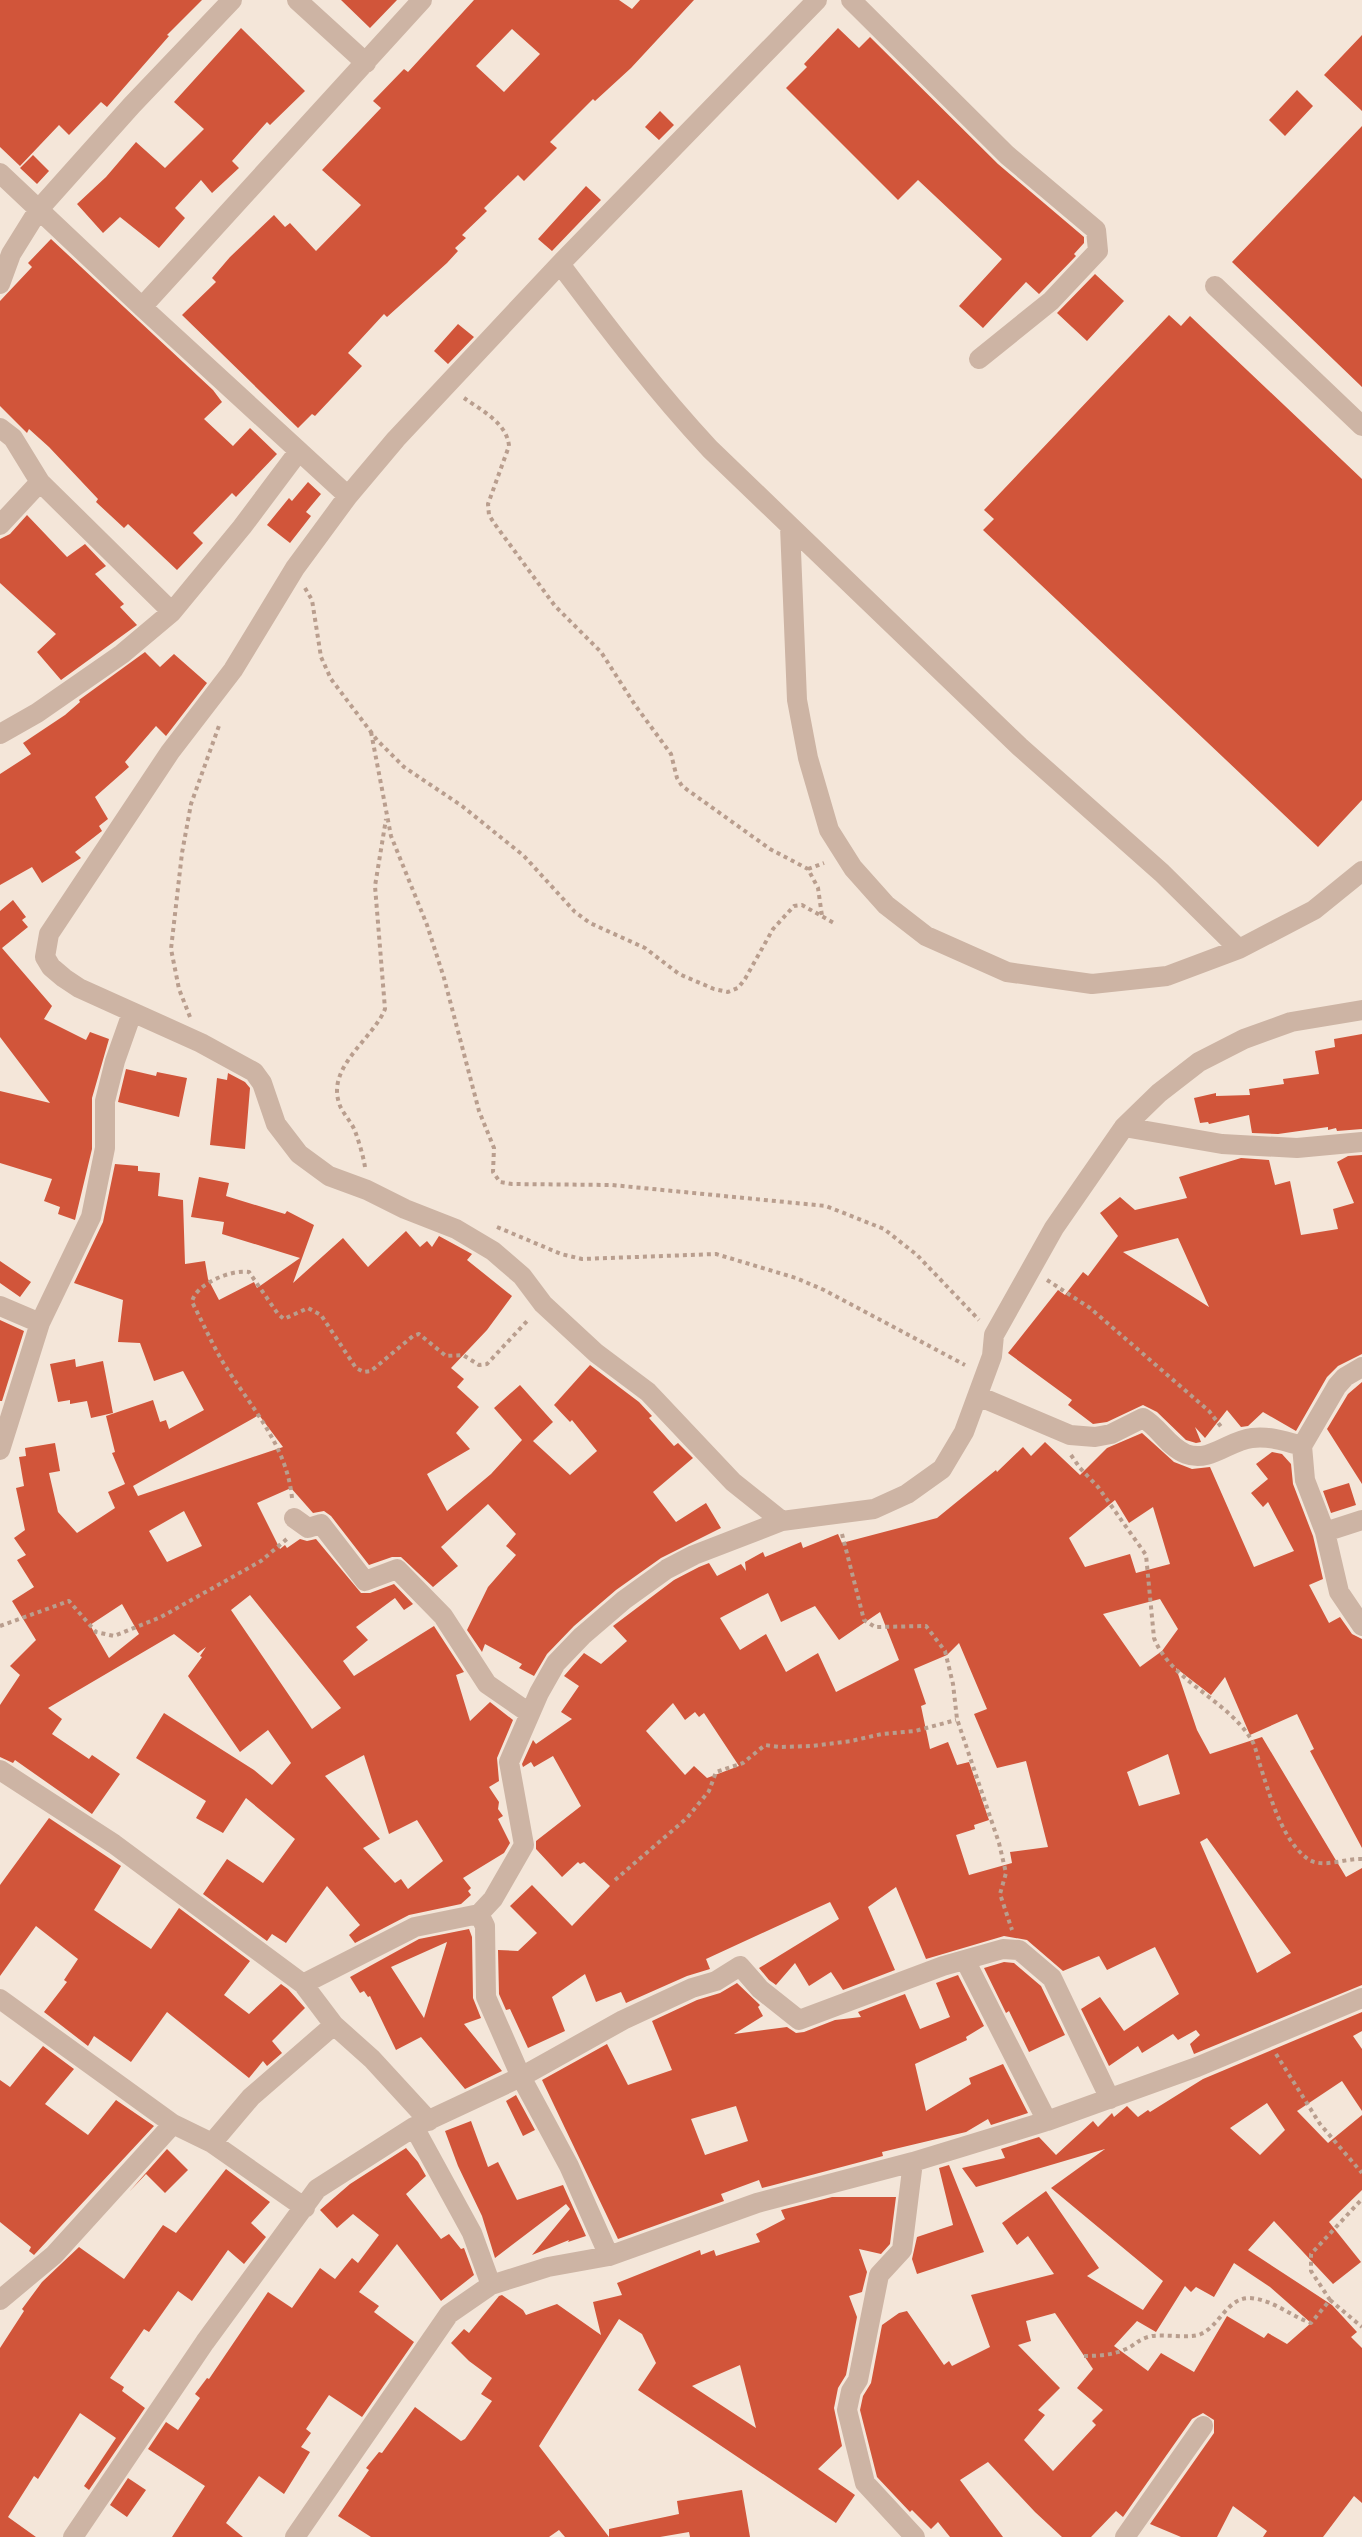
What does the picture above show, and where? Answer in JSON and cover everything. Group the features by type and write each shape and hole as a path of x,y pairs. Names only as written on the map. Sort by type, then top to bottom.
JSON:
{"street":[{"path":"0,284 11,254 39,209 232,0"},
{"path":"297,0 366,63"},
{"path":"142,307 422,0"},
{"path":"782,1521 714,1464 648,1392 596,1353 543,1304 522,1276 493,1251 456,1229 329,1176 299,1154 276,1124 262,1083 254,1072 201,1043 79,988 51,967 45,957 49,934 170,752 233,670 295,568 348,496 446,384 817,0"},
{"path":"851,0 1007,155 1096,230 1098,251 1051,301 979,359"},
{"path":"0,173 348,496"},
{"path":"560,264 624,351 710,449 1020,747 1162,873 1239,949"},
{"path":"1215,286 1362,426"},
{"path":"0,428 13,438 40,482 172,612"},
{"path":"0,734 37,713 122,654 172,612 299,451"},
{"path":"0,525 40,482"},
{"path":"790,526 797,700 808,758 829,830 853,868 886,905 926,936 1007,972 1092,984 1167,976 1239,949 1314,910 1362,871"},
{"path":"303,1984 415,1927 479,1914 493,1899 524,1845 509,1762 529,1713 556,1663 624,1600 667,1569 694,1555 782,1521 874,1509 907,1494 942,1469 964,1432 978,1396 992,1356 994,1335 1054,1228 1124,1127 1159,1093 1199,1062 1244,1039 1291,1022 1362,1010"},
{"path":"0,1450 40,1323 93,1209 105,1148 105,1101 132,1013"},
{"path":"1124,1127 1222,1144 1297,1148 1362,1142"},
{"path":"0,1306 40,1323"},
{"path":"1362,1367 1337,1386 1302,1446 1305,1480 1325,1532 1339,1592 1362,1626"},
{"path":"978,1396 1070,1435 1095,1437 1111,1434 1143,1418 1178,1450 1189,1455 1198,1456 1250,1438 1278,1438 1302,1446"},
{"path":"294,1518 308,1528 321,1524 365,1581 397,1569 443,1616 487,1684 529,1713"},
{"path":"1325,1532 1362,1520"},
{"path":"0,1770 114,1844 303,1984 334,2025 372,2059 422,2124 472,2233 491,2285"},
{"path":"479,1914 485,1926 486,1997 521,2077 569,2166 609,2256"},
{"path":"73,2537 205,2342 317,2189 422,2124 521,2077 623,2020 692,1988 716,1981 740,1966 760,1989 799,2020 965,1960 1003,1949 1019,1950 1052,1978 1110,2099"},
{"path":"965,1960 1047,2121"},
{"path":"295,2537 449,2314 491,2285 548,2267 609,2256 757,2203 913,2162 1047,2121 1267,2038 1362,1998"},
{"path":"0,1999 173,2124 212,2143 305,2208"},
{"path":"212,2143 251,2097 334,2025"},
{"path":"0,2300 54,2255 173,2124"},
{"path":"913,2162 902,2250 879,2275 858,2380 851,2391 847,2410 865,2483 915,2537"},
{"path":"1126,2537 1203,2426"}],"path":[{"path":"446,384 503,427 508,438 509,446 488,504 494,523 555,606 601,652 671,754 682,786 770,849 808,869 818,888 822,916"},
{"path":"295,568 312,600 321,657 331,679 371,732 404,767 462,806 524,856 575,912 590,923 645,948 670,969 728,992 738,988 773,929 794,906 802,905 834,923"},
{"path":"201,1043 179,989 171,949 191,804 221,721"},
{"path":"371,732 391,836 427,925 444,978 479,1111 494,1148 493,1172 500,1182 612,1185 826,1206 884,1229 917,1255 994,1335"},
{"path":"367,1190 365,1164 355,1130 339,1103 337,1092 339,1077 352,1055 380,1021 385,1009 375,886 387,817"},
{"path":"497,1227 561,1254 582,1259 716,1254 796,1278 845,1300 985,1376"},
{"path":"0,1626 69,1601 96,1632 114,1636 161,1617 275,1551 288,1537 294,1518 290,1483 277,1446 217,1350 192,1302 195,1292 202,1286 240,1270 249,1272 284,1319 290,1319 308,1308 321,1315 356,1368 364,1372 371,1371 419,1334 446,1356 463,1355 479,1365 487,1364 543,1304"},
{"path":"1029,1274 1056,1284 1090,1308 1191,1394 1221,1425 1232,1446"},
{"path":"1056,1428 1080,1468 1098,1487 1146,1555 1154,1638 1158,1649 1230,1715 1251,1739 1276,1812 1297,1847 1310,1861 1320,1863 1362,1859"},
{"path":"832,1514 845,1541 864,1620 875,1627 926,1626 945,1651 957,1719 999,1843 1006,1873 1000,1894 1019,1950"},
{"path":"615,1880 687,1818 709,1791 716,1772 743,1763 765,1745 811,1746 851,1741 915,1731 957,1719"},
{"path":"1267,2038 1320,2124 1362,2173"},
{"path":"1362,2199 1311,2254 1311,2271 1330,2300 1362,2327"},
{"path":"1084,2356 1112,2353 1129,2348 1136,2340 1154,2336 1195,2336 1215,2325 1241,2299 1260,2300 1311,2323 1330,2300"}],"building":[{"path":"0,0 202,0 167,35 107,107 101,102 69,135 59,125 20,166 0,147"},
{"path":"341,0 397,0 370,28"},
{"path":"474,0 619,0 632,9 640,0 694,0 631,68 595,101 593,99 550,142 557,148 524,181 518,175 484,208 487,211 462,235 466,238 455,248 458,251 447,263 387,317 384,314 348,353 362,366 315,416 312,414 298,428 182,315 216,282 212,278 230,257 274,215 285,227 290,223 316,251 361,205 322,170 381,108 373,101 404,69 408,72","holes":["512,29 540,54 504,92 476,66"]},
{"path":"241,28 305,91 270,125 267,122 232,161 239,168 212,193 201,180 175,208 185,218 159,248 120,217 103,233 77,204 136,142 165,168 204,129 174,102"},
{"path":"838,28 859,48 870,37 998,164 1084,237 1084,243 1074,254 1076,256 1039,294 1026,282 983,328 959,306 1002,259 918,180 898,200 786,88"},
{"path":"1362,35 1362,111 1324,75"},
{"path":"1297,90 1313,106 1285,136 1269,120"},
{"path":"660,111 674,125 659,140 645,127"},
{"path":"1362,126 1362,387 1232,262"},
{"path":"33,155 49,171 37,184 20,168"},
{"path":"586,186 601,200 552,251 538,239"},
{"path":"51,239 213,390 222,402 204,419 233,446 250,428 277,454 236,497 232,493 193,533 203,543 177,570 128,524 124,528 96,502 98,499 49,447 29,429 27,433 0,406 0,301 32,267 28,263"},
{"path":"1095,274 1124,301 1087,341 1057,313"},
{"path":"1169,315 1181,326 1190,316 1362,479 1362,800 1318,847 983,530 994,519 984,510"},
{"path":"458,324 474,337 448,364 434,351"},
{"path":"308,482 321,494 306,512 311,516 290,543 267,525 289,498 292,501"},
{"path":"27,515 67,557 85,544 106,566 95,574 124,604 120,607 137,625 61,680 37,652 56,634 0,583 0,539 10,534"},
{"path":"145,652 160,667 174,654 207,683 166,736 156,726 125,762 129,767 95,797 108,819 99,826 102,831 75,852 81,858 42,883 32,867 0,885 0,774 31,754 23,743 65,715 79,700"},
{"path":"13,900 26,917 22,920 28,927 2,948 52,1006 44,1019 86,1040 90,1032 109,1039 92,1098 92,1149 75,1220 58,1214 60,1207 44,1201 52,1179 0,1163 0,1091 50,1103 0,1037 0,911"},
{"path":"1362,1034 1362,1129 1337,1131 1336,1128 1328,1130 1328,1127 1278,1134 1252,1133 1249,1115 1209,1124 1200,1123 1194,1098 1216,1093 1216,1096 1250,1095 1249,1089 1284,1084 1283,1079 1319,1074 1315,1051 1335,1047 1334,1039"},
{"path":"126,1069 156,1076 157,1072 187,1078 179,1117 118,1102"},
{"path":"228,1073 250,1088 245,1149 210,1145 217,1078 227,1080"},
{"path":"1362,1155 1362,1354 1338,1366 1327,1377 1296,1431 1263,1412 1248,1426 1241,1427 1227,1410 1205,1438 1195,1427 1201,1442 1196,1443 1186,1440 1157,1412 1143,1405 1107,1422 1093,1424 1068,1405 1072,1400 1008,1353 1058,1290 1065,1295 1083,1272 1088,1276 1118,1236 1100,1213 1120,1197 1135,1210 1187,1198 1179,1177 1241,1158 1269,1160 1275,1185 1290,1181 1301,1235 1338,1229 1333,1209 1354,1203 1337,1162 1348,1156","holes":["1178,1238 1209,1307 1123,1252"]},
{"path":"115,1164 138,1166 138,1171 160,1173 158,1196 183,1200 185,1264 205,1261 208,1279 219,1300 254,1282 257,1288 300,1258 222,1234 224,1222 191,1217 199,1177 229,1183 226,1196 285,1214 287,1211 314,1225 293,1283 343,1238 368,1267 406,1231 420,1247 427,1241 432,1247 439,1236 472,1254 467,1260 512,1296 487,1330 451,1368 464,1379 457,1387 479,1407 456,1433 470,1449 427,1474 447,1511 491,1474 522,1440 494,1408 520,1385 553,1422 533,1441 570,1475 597,1451 572,1420 570,1422 554,1405 590,1365 639,1402 674,1446 678,1443 693,1458 653,1492 676,1522 706,1503 721,1528 661,1558 616,1590 547,1654 534,1676 519,1668 522,1664 485,1644 482,1652 467,1630 488,1587 516,1555 506,1546 516,1534 488,1504 441,1547 458,1566 433,1587 401,1557 369,1565 331,1516 324,1511 313,1513 291,1488 257,1503 280,1549 300,1539 316,1539 361,1593 394,1584 413,1604 404,1610 395,1598 356,1627 368,1640 343,1661 354,1676 434,1626 464,1672 456,1675 470,1721 490,1702 513,1720 497,1758 499,1781 489,1787 499,1802 498,1809 503,1816 498,1819 510,1843 504,1853 463,1878 471,1888 468,1891 471,1895 461,1904 409,1915 355,1943 349,1935 360,1925 327,1886 286,1943 272,1934 267,1941 203,1894 227,1859 263,1883 295,1839 246,1798 223,1833 196,1818 206,1801 136,1758 164,1713 254,1770 272,1785 291,1763 268,1730 240,1752 188,1676 206,1647 198,1653 174,1634 48,1708 62,1719 52,1734 89,1759 92,1755 120,1774 92,1814 15,1760 13,1763 0,1757 0,1705 20,1675 10,1666 36,1640 12,1601 34,1587 17,1560 26,1555 14,1538 25,1530 16,1488 24,1486 19,1457 26,1456 25,1448 55,1443 60,1471 49,1473 58,1512 77,1533 115,1508 108,1492 125,1484 112,1453 115,1452 106,1416 153,1400 160,1422 166,1420 169,1429 204,1410 183,1371 154,1381 140,1343 118,1342 123,1300 74,1283 103,1222","holes":["259,1415 283,1447 138,1496 133,1486","184,1511 202,1546 167,1562 149,1531","250,1595 341,1708 312,1729 231,1610","122,1604 139,1634 109,1658 90,1625","364,1755 389,1834 417,1820 443,1861 408,1889 401,1879 395,1883 363,1848 380,1839 325,1776"]},
{"path":"0,1261 31,1282 20,1297 0,1283"},
{"path":"0,1320 24,1331 2,1401 0,1401"},
{"path":"75,1359 76,1367 103,1361 113,1413 91,1418 87,1401 70,1404 70,1400 58,1402 50,1364"},
{"path":"1362,1382 1362,1484 1327,1429 1348,1394"},
{"path":"1142,1433 1174,1462 1192,1469 1210,1467 1254,1567 1294,1551 1268,1502 1263,1507 1251,1493 1268,1479 1256,1464 1272,1452 1282,1454 1291,1464 1293,1484 1313,1536 1323,1579 1309,1585 1329,1623 1340,1617 1352,1634 1362,1639 1362,1848 1310,1751 1314,1749 1297,1714 1250,1735 1225,1677 1211,1695 1176,1668 1197,1730 1210,1754 1262,1737 1346,1877 1362,1868 1362,1985 1194,2054 1190,2044 1200,2035 1196,2030 1178,2040 1173,2034 1142,2053 1138,2046 1109,2066 1081,2009 1100,1997 1124,2031 1179,1994 1155,1947 1107,1970 1099,1956 1063,1971 1027,1940 1004,1936 926,1959 896,1887 868,1907 895,1970 843,1990 831,1972 809,1986 795,1963 776,1985 769,1980 759,1968 839,1919 830,1902 706,1959 710,1969 626,2003 621,1992 596,2002 585,1974 552,1997 565,2031 528,2048 510,2009 506,2010 499,1994 498,1950 518,1951 537,1933 510,1906 532,1885 572,1926 610,1886 584,1862 578,1862 562,1877 536,1849 536,1841 581,1806 553,1756 534,1767 531,1762 523,1767 522,1764 533,1740 536,1744 572,1719 561,1712 579,1686 564,1676 584,1653 601,1664 627,1641 613,1626 674,1580 709,1563 717,1576 741,1564 746,1571 745,1562 763,1552 765,1557 801,1542 803,1548 838,1534 842,1543 937,1518 997,1472 1023,1447 1031,1456 1045,1442 1080,1475 1107,1448","holes":["1115,1500 1129,1523 1153,1507 1170,1564 1136,1573 1130,1554 1085,1567 1069,1538","768,1593 781,1622 815,1606 839,1640 880,1612 899,1660 836,1692 818,1653 786,1672 766,1634 740,1650 720,1618","1160,1599 1178,1629 1162,1651 1140,1667 1103,1614","959,1643 987,1709 974,1714 997,1768 1026,1761 1048,1847 1010,1852 1012,1863 969,1875 956,1835 975,1829 974,1825 989,1820 969,1762 957,1765 948,1742 930,1749 921,1706 926,1704 914,1669 947,1655","673,1703 685,1720 695,1712 699,1717 704,1713 739,1766 707,1778 694,1766 685,1775 646,1731","1168,1754 1180,1794 1139,1806 1127,1772","1207,1838 1291,1953 1257,1973 1200,1842"]},
{"path":"1349,1483 1356,1505 1331,1513 1323,1491"},
{"path":"49,1818 121,1866 94,1910 151,1949 179,1908 250,1961 224,1995 249,2014 281,1984 288,1989 305,2008 272,2041 282,2053 267,2066 263,2061 249,2078 167,2012 131,2062 94,2036 88,2046 44,2012 67,1982 64,1980 78,1959 36,1926 0,1976 0,1885"},
{"path":"469,1929 472,1937 473,1998 481,2018 464,2024 502,2071 465,2089 421,2037 396,2050 370,1996 364,1991 360,1993 350,1977 419,1939","holes":["447,1942 424,2018 391,1967"]},
{"path":"1004,1962 1014,1963 1041,1986 1065,2035 1029,2052 984,1968"},
{"path":"958,1975 984,2026 966,2037 967,2040 915,2064 926,2111 971,2084 969,2078 1003,2064 1028,2113 991,2125 988,2119 966,2132 882,2152 883,2156 762,2188 759,2180 721,2194 724,2201 618,2239 542,2080 607,2044 628,2085 672,2070 652,2021 737,1983 760,2005 758,2007 763,2016 734,2034 787,2027 796,2033 804,2032 835,2020 861,2017 858,2012 905,1994 920,2029 950,2017 936,1983","holes":["736,2106 748,2141 705,2155 691,2119"]},
{"path":"1362,2012 1362,2031 1353,2036 1362,2049 1362,2111 1342,2081 1297,2111 1328,2143 1362,2115 1362,2190 1329,2222 1361,2262 1333,2284 1274,2221 1248,2250 1332,2305 1357,2332 1351,2337 1362,2348 1362,2503 1354,2496 1323,2537 1263,2537 1267,2531 1233,2506 1217,2537 1181,2537 1150,2524 1214,2433 1214,2420 1203,2413 1192,2419 1123,2517 1116,2511 1091,2537 1062,2537 988,2462 960,2480 1003,2537 950,2537 938,2522 931,2529 877,2477 860,2410 863,2396 871,2383 882,2325 907,2311 944,2365 949,2361 952,2366 990,2347 971,2295 1054,2274 1028,2236 1017,2245 1002,2223 1046,2191 1099,2268 1087,2276 1143,2310 1163,2281 1051,2188 1105,2149 976,2187 962,2168 1005,2158 1001,2149 1039,2137 1056,2155 1093,2121 1098,2127 1112,2113 1114,2117 1127,2106 1138,2117 1203,2079","holes":["1267,2103 1285,2130 1260,2155 1230,2128","1234,2263 1270,2287 1311,2323 1287,2344 1268,2333 1264,2338 1227,2316 1194,2372 1161,2353 1148,2371 1114,2346 1137,2321 1156,2332 1185,2286 1191,2292 1196,2287 1214,2297","1055,2313 1093,2369 1077,2388 1103,2410 1092,2421 1096,2425 1053,2471 1024,2440 1045,2415 1038,2410 1060,2388 1018,2345 1031,2341 1026,2321"]},
{"path":"43,2046 74,2069 45,2104 88,2135 116,2100 154,2126 34,2255 29,2251 31,2247 0,2222 0,2080 10,2087"},
{"path":"516,2095 535,2130 523,2136 506,2101"},
{"path":"471,2121 488,2167 498,2162 517,2200 563,2185 586,2236 532,2255 570,2209 566,2204 495,2258 482,2216 445,2131"},
{"path":"406,2148 426,2176 406,2194 441,2239 449,2234 461,2249 464,2248 474,2275 441,2301 397,2244 359,2292 379,2306 374,2312 414,2342 362,2417 329,2395 306,2429 311,2433 301,2447 310,2452 284,2494 259,2476 226,2523 243,2537 172,2537 205,2486 148,2449 166,2422 178,2430 200,2398 195,2394 209,2379 268,2292 292,2308 320,2268 335,2279 352,2258 358,2263 379,2235 353,2214 337,2228 320,2210 350,2184"},
{"path":"167,2149 188,2170 165,2193 146,2174 129,2192"},
{"path":"949,2165 984,2252 917,2274 912,2259 917,2237 953,2225 939,2168"},
{"path":"226,2169 270,2202 251,2223 266,2237 244,2264 228,2250 192,2301 178,2291 149,2332 144,2329 110,2378 145,2408 89,2490 84,2486 116,2438 80,2413 38,2479 34,2476 8,2517 36,2537 0,2537 0,2348 24,2311 22,2309 42,2282 79,2247 124,2279 163,2225 176,2233"},
{"path":"832,2197 896,2197 890,2244 881,2254 859,2249 867,2272 862,2292 849,2296 857,2317 846,2375 838,2388 834,2408 842,2446 818,2469 855,2495 836,2523 638,2390 656,2363 642,2334 619,2319 539,2446 609,2537 565,2537 559,2530 549,2537 371,2537 338,2516 369,2470 366,2468 379,2452 382,2453 415,2407 461,2441 465,2439 492,2401 481,2394 492,2378 451,2343 464,2329 469,2333 499,2296 502,2295 526,2315 557,2304 601,2335 593,2302 622,2295 617,2283 700,2250 701,2255 714,2250 716,2256 760,2242 756,2234 785,2219 781,2210","holes":["740,2365 756,2428 692,2386"]},
{"path":"128,2478 146,2490 127,2517 110,2505"},
{"path":"742,2490 750,2537 690,2537 689,2532 660,2537 609,2537 609,2529 679,2514 677,2501"}]}
